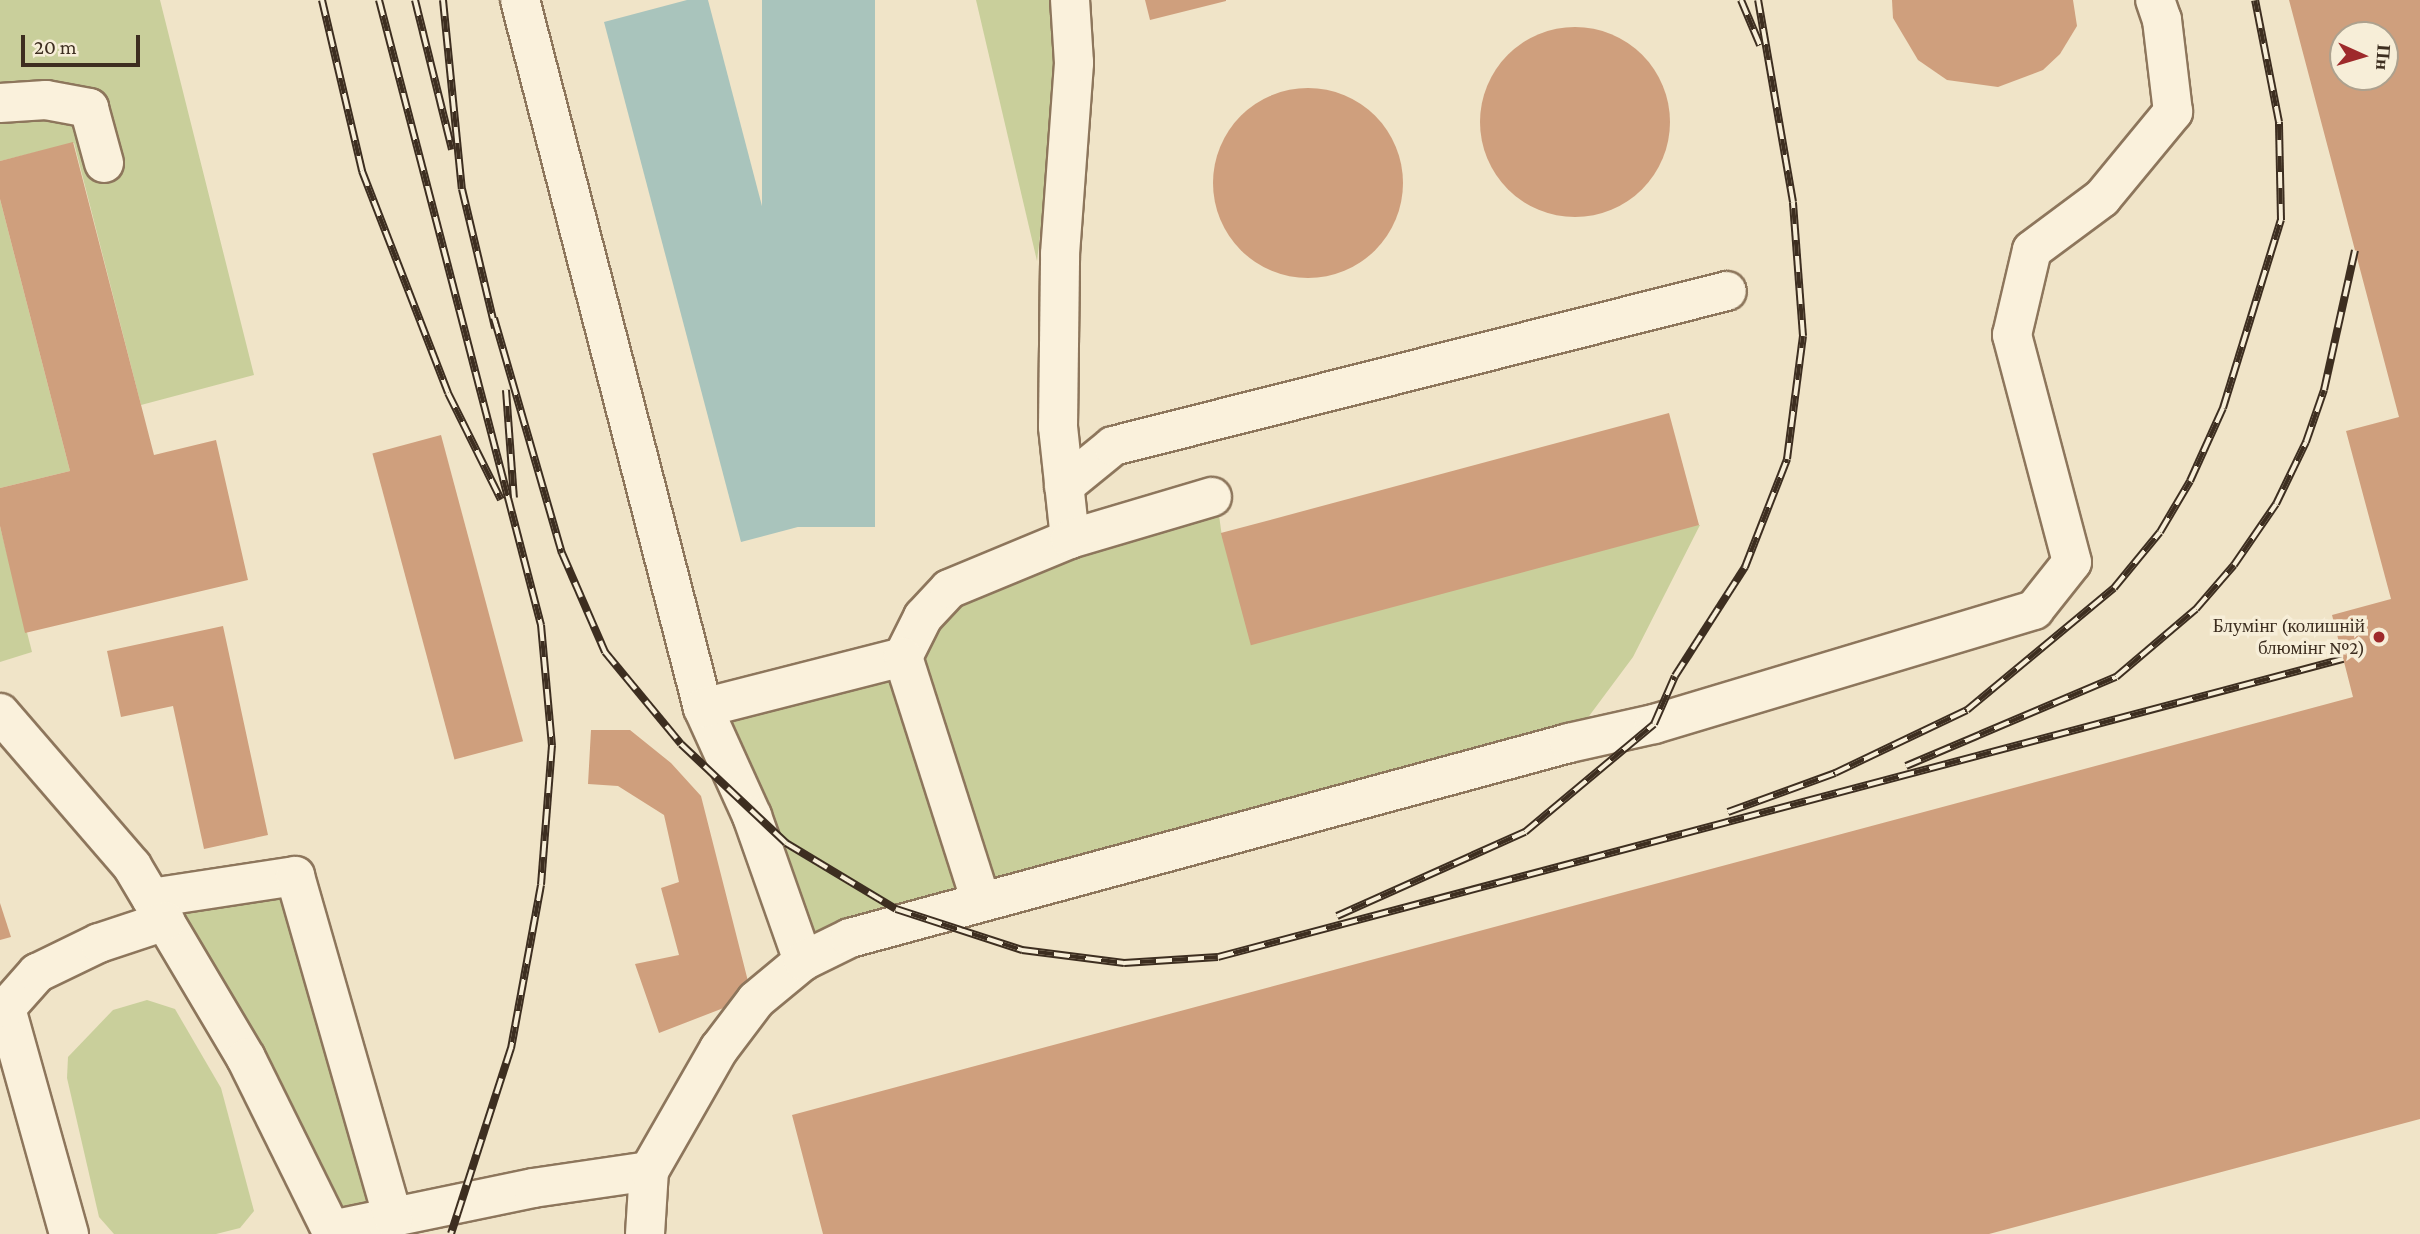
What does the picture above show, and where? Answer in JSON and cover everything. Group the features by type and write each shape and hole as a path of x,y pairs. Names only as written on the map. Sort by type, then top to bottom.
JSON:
{"lane":[{"path":"520,0 703,708 752,816 803,961"},
{"path":"1070,0 1074,63 1060,254 1059,401 1070,539"},
{"path":"645,1234 649,1171 719,1049 756,1000 803,961 850,938 1555,746 1654,724 2034,610 2072,562 2012,335 2032,250 2102,198 2173,112 2162,20 2155,0"},
{"path":"0,103 46,100 89,108 104,163"},
{"path":"1064,486 1113,446 1727,291"},
{"path":"981,901 903,657 923,617 949,589 1070,539 1212,497"},
{"path":"703,708 903,657"},
{"path":"0,713 132,866 246,1058 322,1232 533,1188 649,1171"},
{"path":"69,1234 6,1008 37,973 158,910 295,876 393,1218"}],"green space":[{"path":"0,0 160,0 254,375 141,405 74,143 0,161"},
{"path":"976,0 1055,0 1060,68 1037,261"},
{"path":"0,199 70,471 0,488"},
{"path":"1219,515 1222,537 1700,525 1633,657 1569,743 803,961 703,708 903,657 941,597"},
{"path":"0,526 32,652 0,662"},
{"path":"295,876 393,1218 331,1230 151,898"},
{"path":"147,1000 175,1009 221,1088 254,1211 240,1228 216,1234 114,1234 99,1217 67,1078 68,1057 113,1010"}],"water":[{"path":"687,0 708,0 843,515 741,542 604,22"},
{"path":"762,0 875,0 875,527 762,527"}],"building":[{"path":"1145,0 1226,0 1226,1 1150,20"},
{"path":"1892,0 2073,0 2077,26 2060,54 2043,70 1998,87 1947,80 1918,60 1893,18"},
{"name":"Блумінг (колишній блюмінг №2)","path":"2289,0 2420,0 2420,1119 1989,1234 823,1234 792,1115 2353,697 2332,615 2391,599 2346,431 2399,417"},
{"path":"1575,27 1611,35 1628,43 1642,55 1654,69 1662,86 1670,122 1662,158 1654,175 1642,189 1628,201 1611,209 1575,217 1539,209 1522,201 1508,189 1496,175 1488,158 1480,122 1488,86 1496,69 1508,55 1522,43 1539,35"},
{"path":"1308,88 1344,95 1375,116 1396,147 1403,183 1396,219 1375,250 1344,271 1308,278 1272,271 1241,250 1220,219 1213,183 1220,147 1241,116 1272,95"},
{"path":"73,142 154,455 216,440 248,580 25,633 0,526 0,488 70,471 0,199 0,161"},
{"path":"1669,413 1699,525 1251,645 1221,533"},
{"path":"441,435 523,741 454,760 372,453"},
{"path":"223,626 268,835 204,849 173,706 121,717 107,651"},
{"path":"591,730 630,730 671,763 701,796 752,997 659,1033 635,964 679,955 661,888 679,882 664,815 618,786 588,784"},
{"path":"0,903 11,937 0,940"}],"railway":[{"path":"322,0 362,171 448,393 501,500"},
{"path":"379,0 541,625 552,745 541,885 511,1048 451,1234"},
{"path":"415,0 452,149"},
{"path":"443,0 462,189 495,328"},
{"path":"1741,0 1760,45"},
{"path":"1337,916 1525,832 1654,724 1675,676 1745,567 1787,459 1803,336 1793,202 1758,0"},
{"path":"1728,812 1835,773 1967,710 2114,588 2160,532 2190,481 2223,408 2281,220 2279,122 2255,0"},
{"path":"1906,766 2116,677 2196,609 2234,565 2276,504 2306,442 2324,390 2355,250"},
{"path":"494,318 562,553 605,652 681,744 786,843 896,909 1022,950 1124,963 1218,957 2343,659"},
{"path":"506,390 514,498"}],"place":[{"name":"Блумінг (колишній блюмінг №2)","path":"2379,637"}]}
